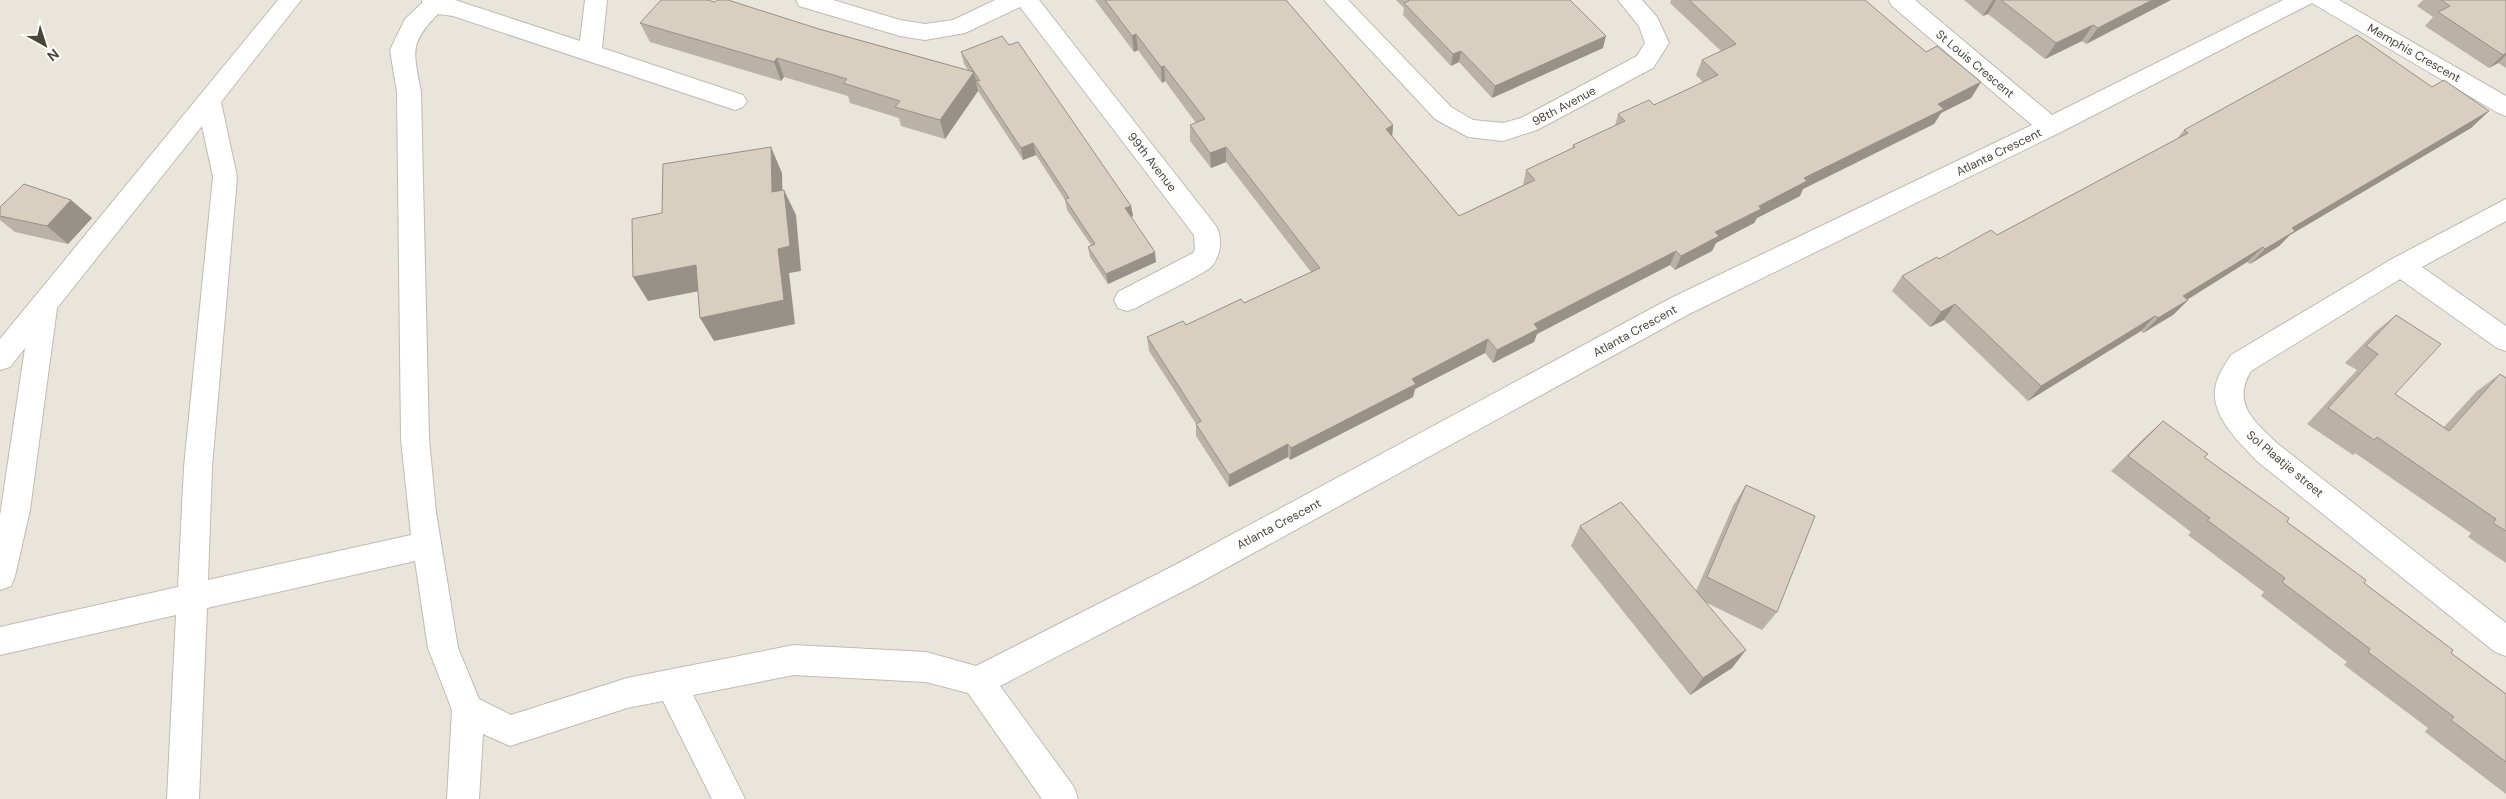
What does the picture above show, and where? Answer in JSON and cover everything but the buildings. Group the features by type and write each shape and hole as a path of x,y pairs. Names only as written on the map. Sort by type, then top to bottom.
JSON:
{"street":[{"path":"0,359 208,99 290,0"},
{"path":"590,53 596,0"},
{"path":"807,0 900,28 924,32 957,26 1016,0"},
{"name":"99th Avenue","path":"1027,0 1207,233 1208,250 1202,260 1127,300"},
{"name":"98th Avenue","path":"1335,0 1443,113 1468,128 1503,132 1529,124 1645,62 1657,43 1649,23 1629,0"},
{"name":"St Louis Crescent","path":"1900,0 2050,127"},
{"name":"Atlanta Crescent","path":"978,681 1187,574 1680,306 2050,127 2302,0"},
{"name":"Memphis Crescent","path":"2321,0 2506,107"},
{"path":"463,799 468,710 443,648 427,545 415,439 409,92 402,50 413,25 433,2 735,101"},
{"path":"183,799 198,467 225,177 208,99"},
{"name":"Sol Plaatjie street","path":"2506,209 2402,266 2242,363 2230,382 2230,404 2242,428 2268,453 2506,642"},
{"path":"2402,266 2506,340"},
{"path":"0,576 16,510 44,306"},
{"path":"0,641 192,596 427,545"},
{"path":"468,710 510,731 627,693 794,660 926,667 978,681 1062,799"},
{"path":"671,684 729,799"}],"shaded area":[{"path":"0,0 2506,0 2506,799 0,799"}]}
